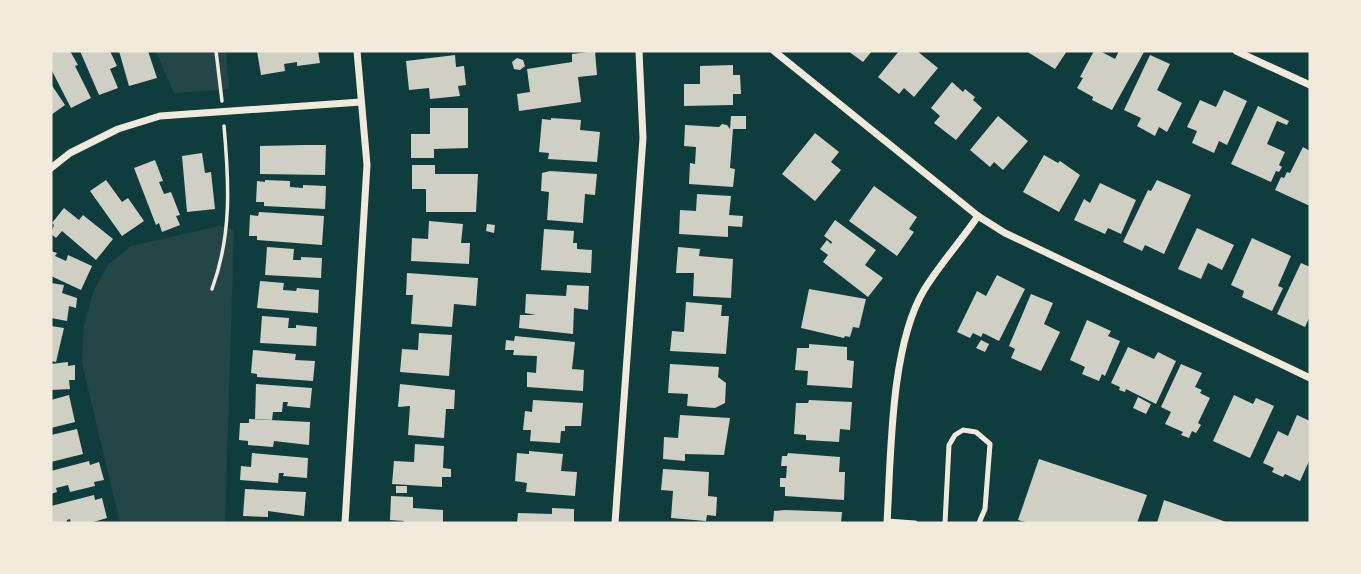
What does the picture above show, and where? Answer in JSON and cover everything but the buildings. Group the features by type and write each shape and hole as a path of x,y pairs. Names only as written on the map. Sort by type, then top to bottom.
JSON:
{"street":[{"path":"345,523 367,165 357,51"},
{"path":"615,523 643,138 639,51"},
{"path":"774,51 978,216 1005,233 1310,378"},
{"path":"1236,51 1310,85"},
{"path":"51,168 70,153 118,129 160,116 361,102"},
{"path":"887,522 896,386 905,339 923,292 978,216"}],"lane":[{"path":"945,523 949,445 955,435 963,430 976,432 989,444 985,509 979,523"},
{"path":"887,522 915,523"}],"path":[{"path":"212,289 221,264 228,224 229,183 216,51"}],"shaded area":[{"path":"156,51 226,51 229,89 174,93"},
{"path":"219,226 234,230 225,523 120,523 82,363 84,325 94,290 108,265 131,246"}]}
